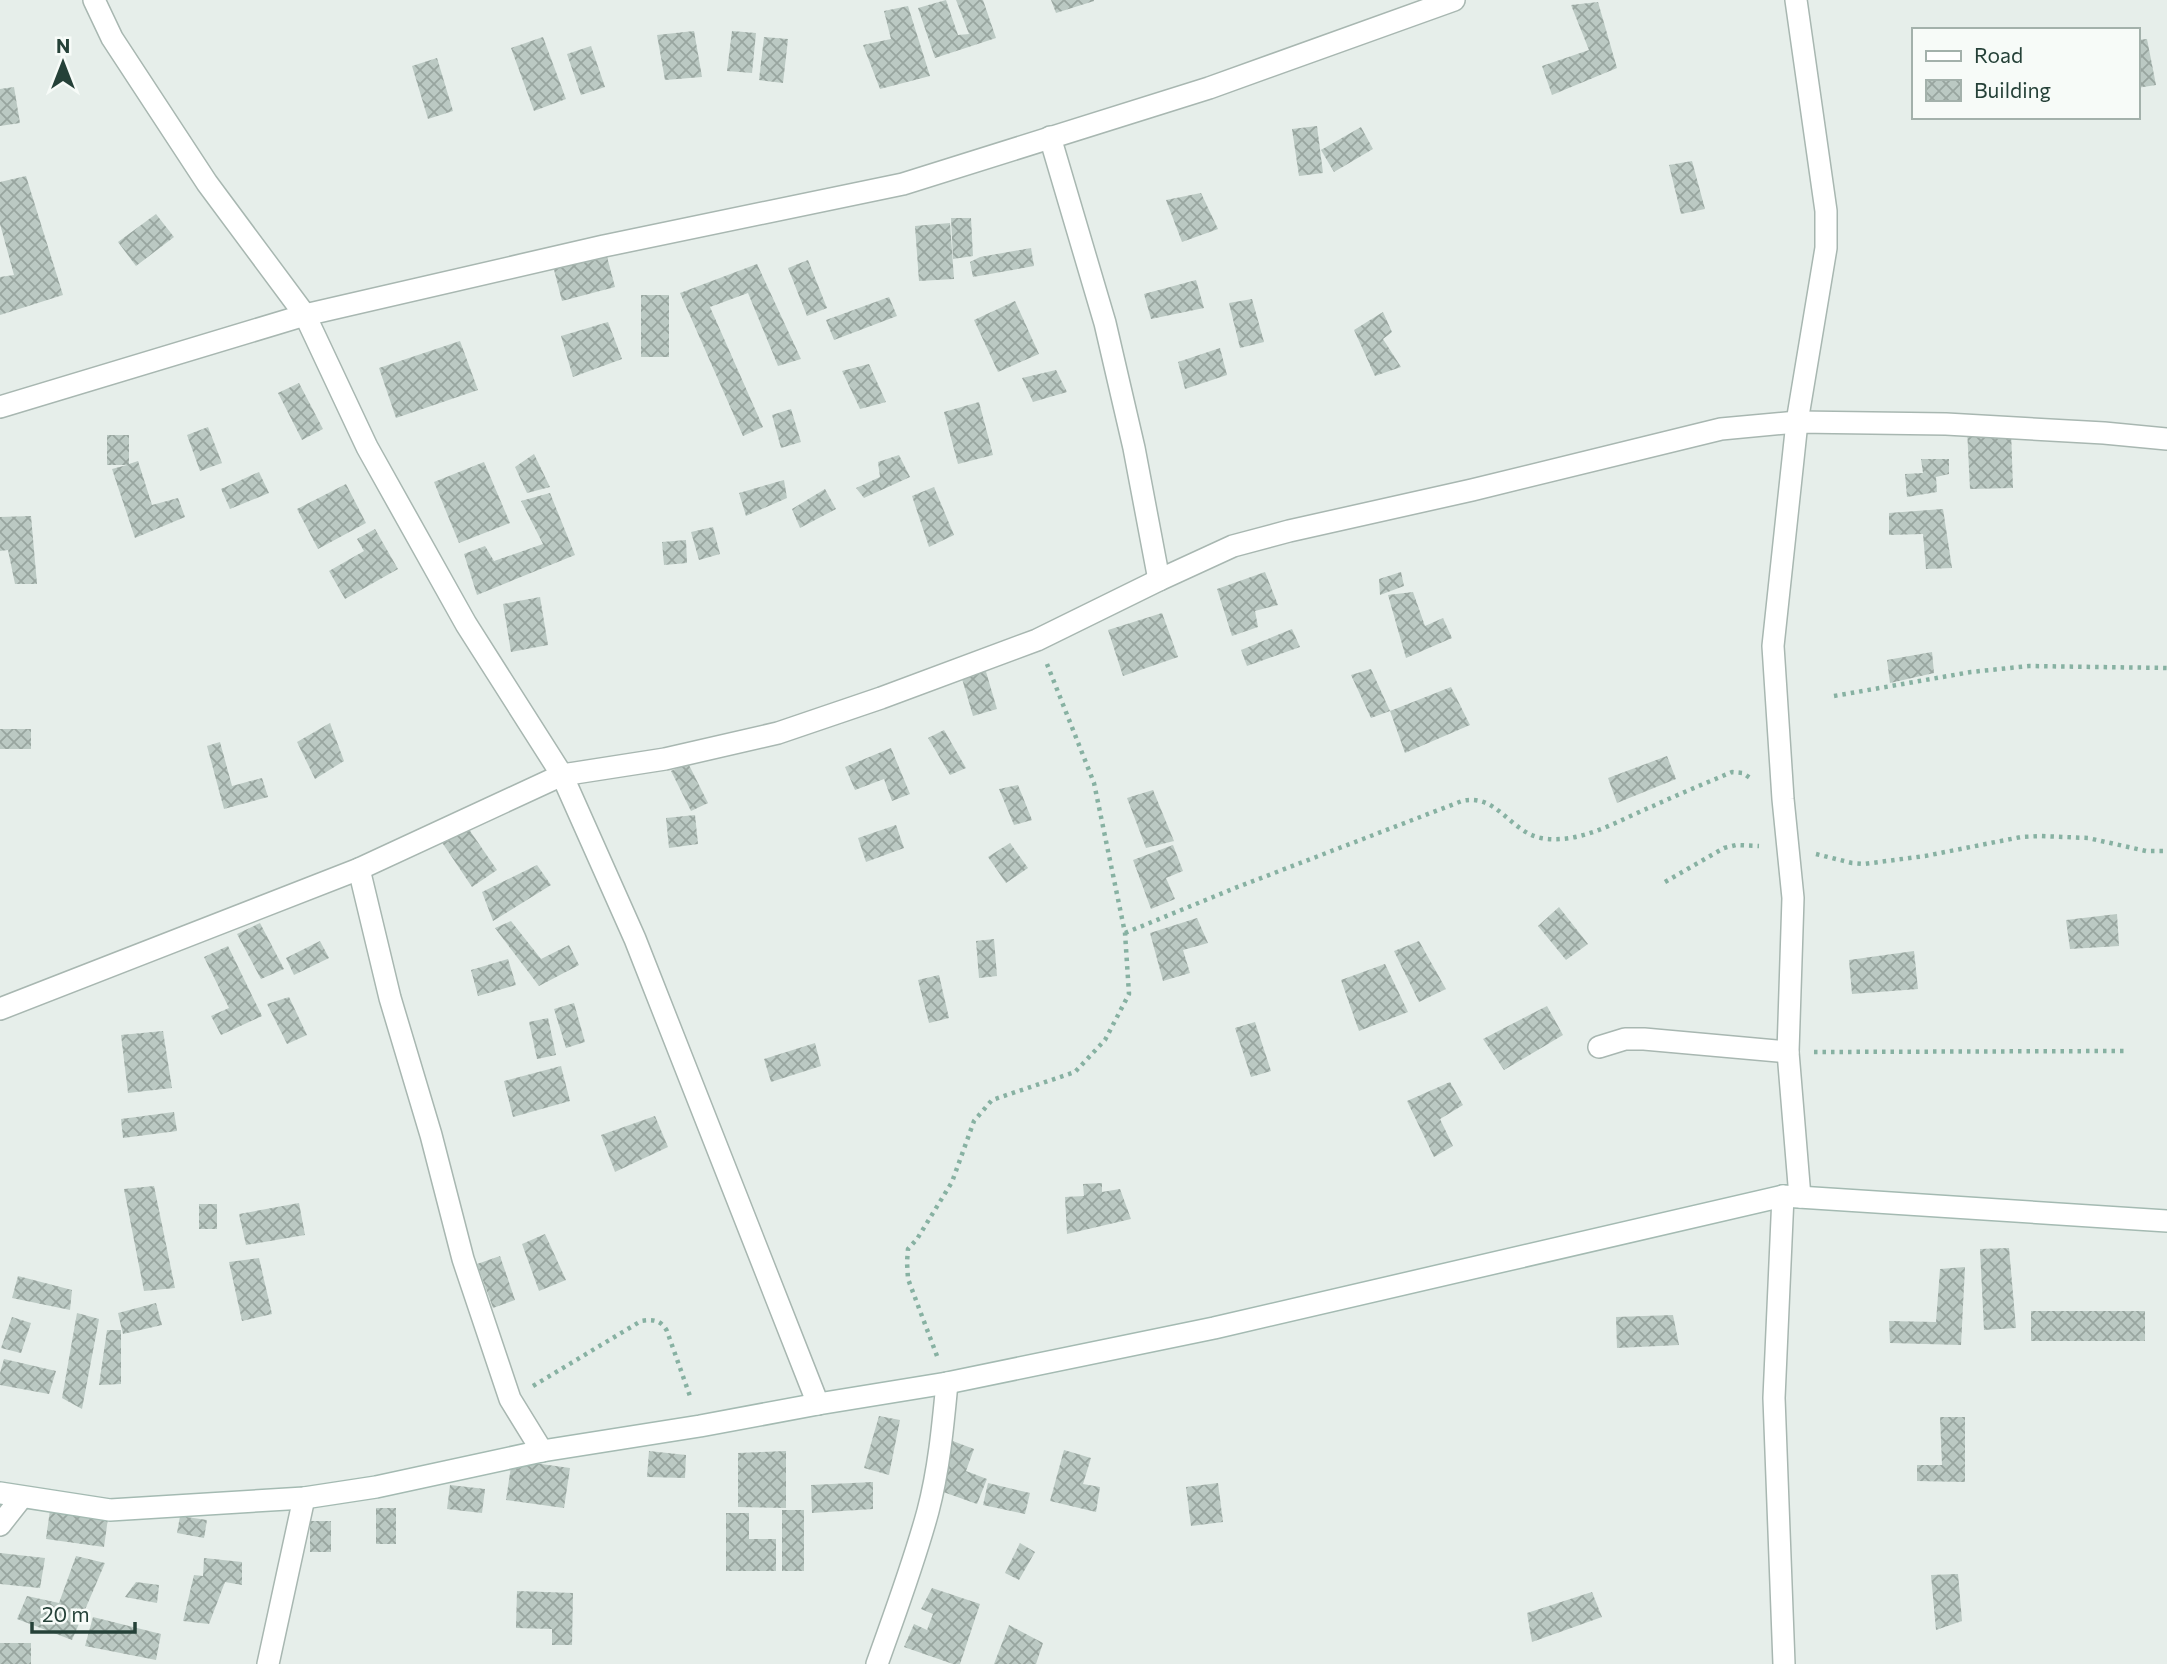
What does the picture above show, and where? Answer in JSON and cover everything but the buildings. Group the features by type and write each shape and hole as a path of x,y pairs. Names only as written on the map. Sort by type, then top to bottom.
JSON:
{"street":[{"path":"94,0 112,38 207,183 305,315 367,447 466,624 562,775 635,939 818,1404"},
{"path":"0,407 305,315 604,246 903,184 1209,88 1454,0"},
{"path":"1784,1664 1774,1398 1791,1197 1788,1052 1793,898 1783,799 1773,646 1797,422 1826,248 1826,211 1796,0"},
{"path":"1050,137 1105,323 1134,448 1159,580"},
{"path":"0,1009 359,869 562,775 665,758 778,733 1037,640 1233,546 1289,531 1485,487 1721,429 1797,422 1946,424 2167,439"},
{"path":"359,869 390,998 431,1135 463,1259 510,1399 542,1451"},
{"path":"1599,1047 1625,1039 1644,1039 1788,1052"},
{"path":"0,1493 110,1510 304,1498 376,1487 542,1451 947,1383 1214,1328 1791,1197 2167,1221"},
{"path":"877,1664 929,1509 941,1441 947,1383"},
{"path":"0,1525 22,1497"},
{"path":"268,1664 304,1498"}],"path":[{"path":"947,1383 908,1279 908,1249 917,1240 953,1182 981,1111 992,1100 1075,1072 1105,1040 1129,994 1125,933 1094,783 1037,640"},
{"path":"1834,696 1972,672 2029,666 2167,668"},
{"path":"1125,933 1462,800 1479,799 1492,805 1524,833 1542,838 1566,838 1596,832 1732,772 1743,773 1783,799"},
{"path":"1665,882 1724,848 1736,845 1788,847 1857,864 1925,856 2021,837 2088,838 2146,851 2167,851"},
{"path":"1788,1052 2124,1051"},
{"path":"510,1399 641,1321 651,1320 663,1324 667,1331 700,1426"}]}
